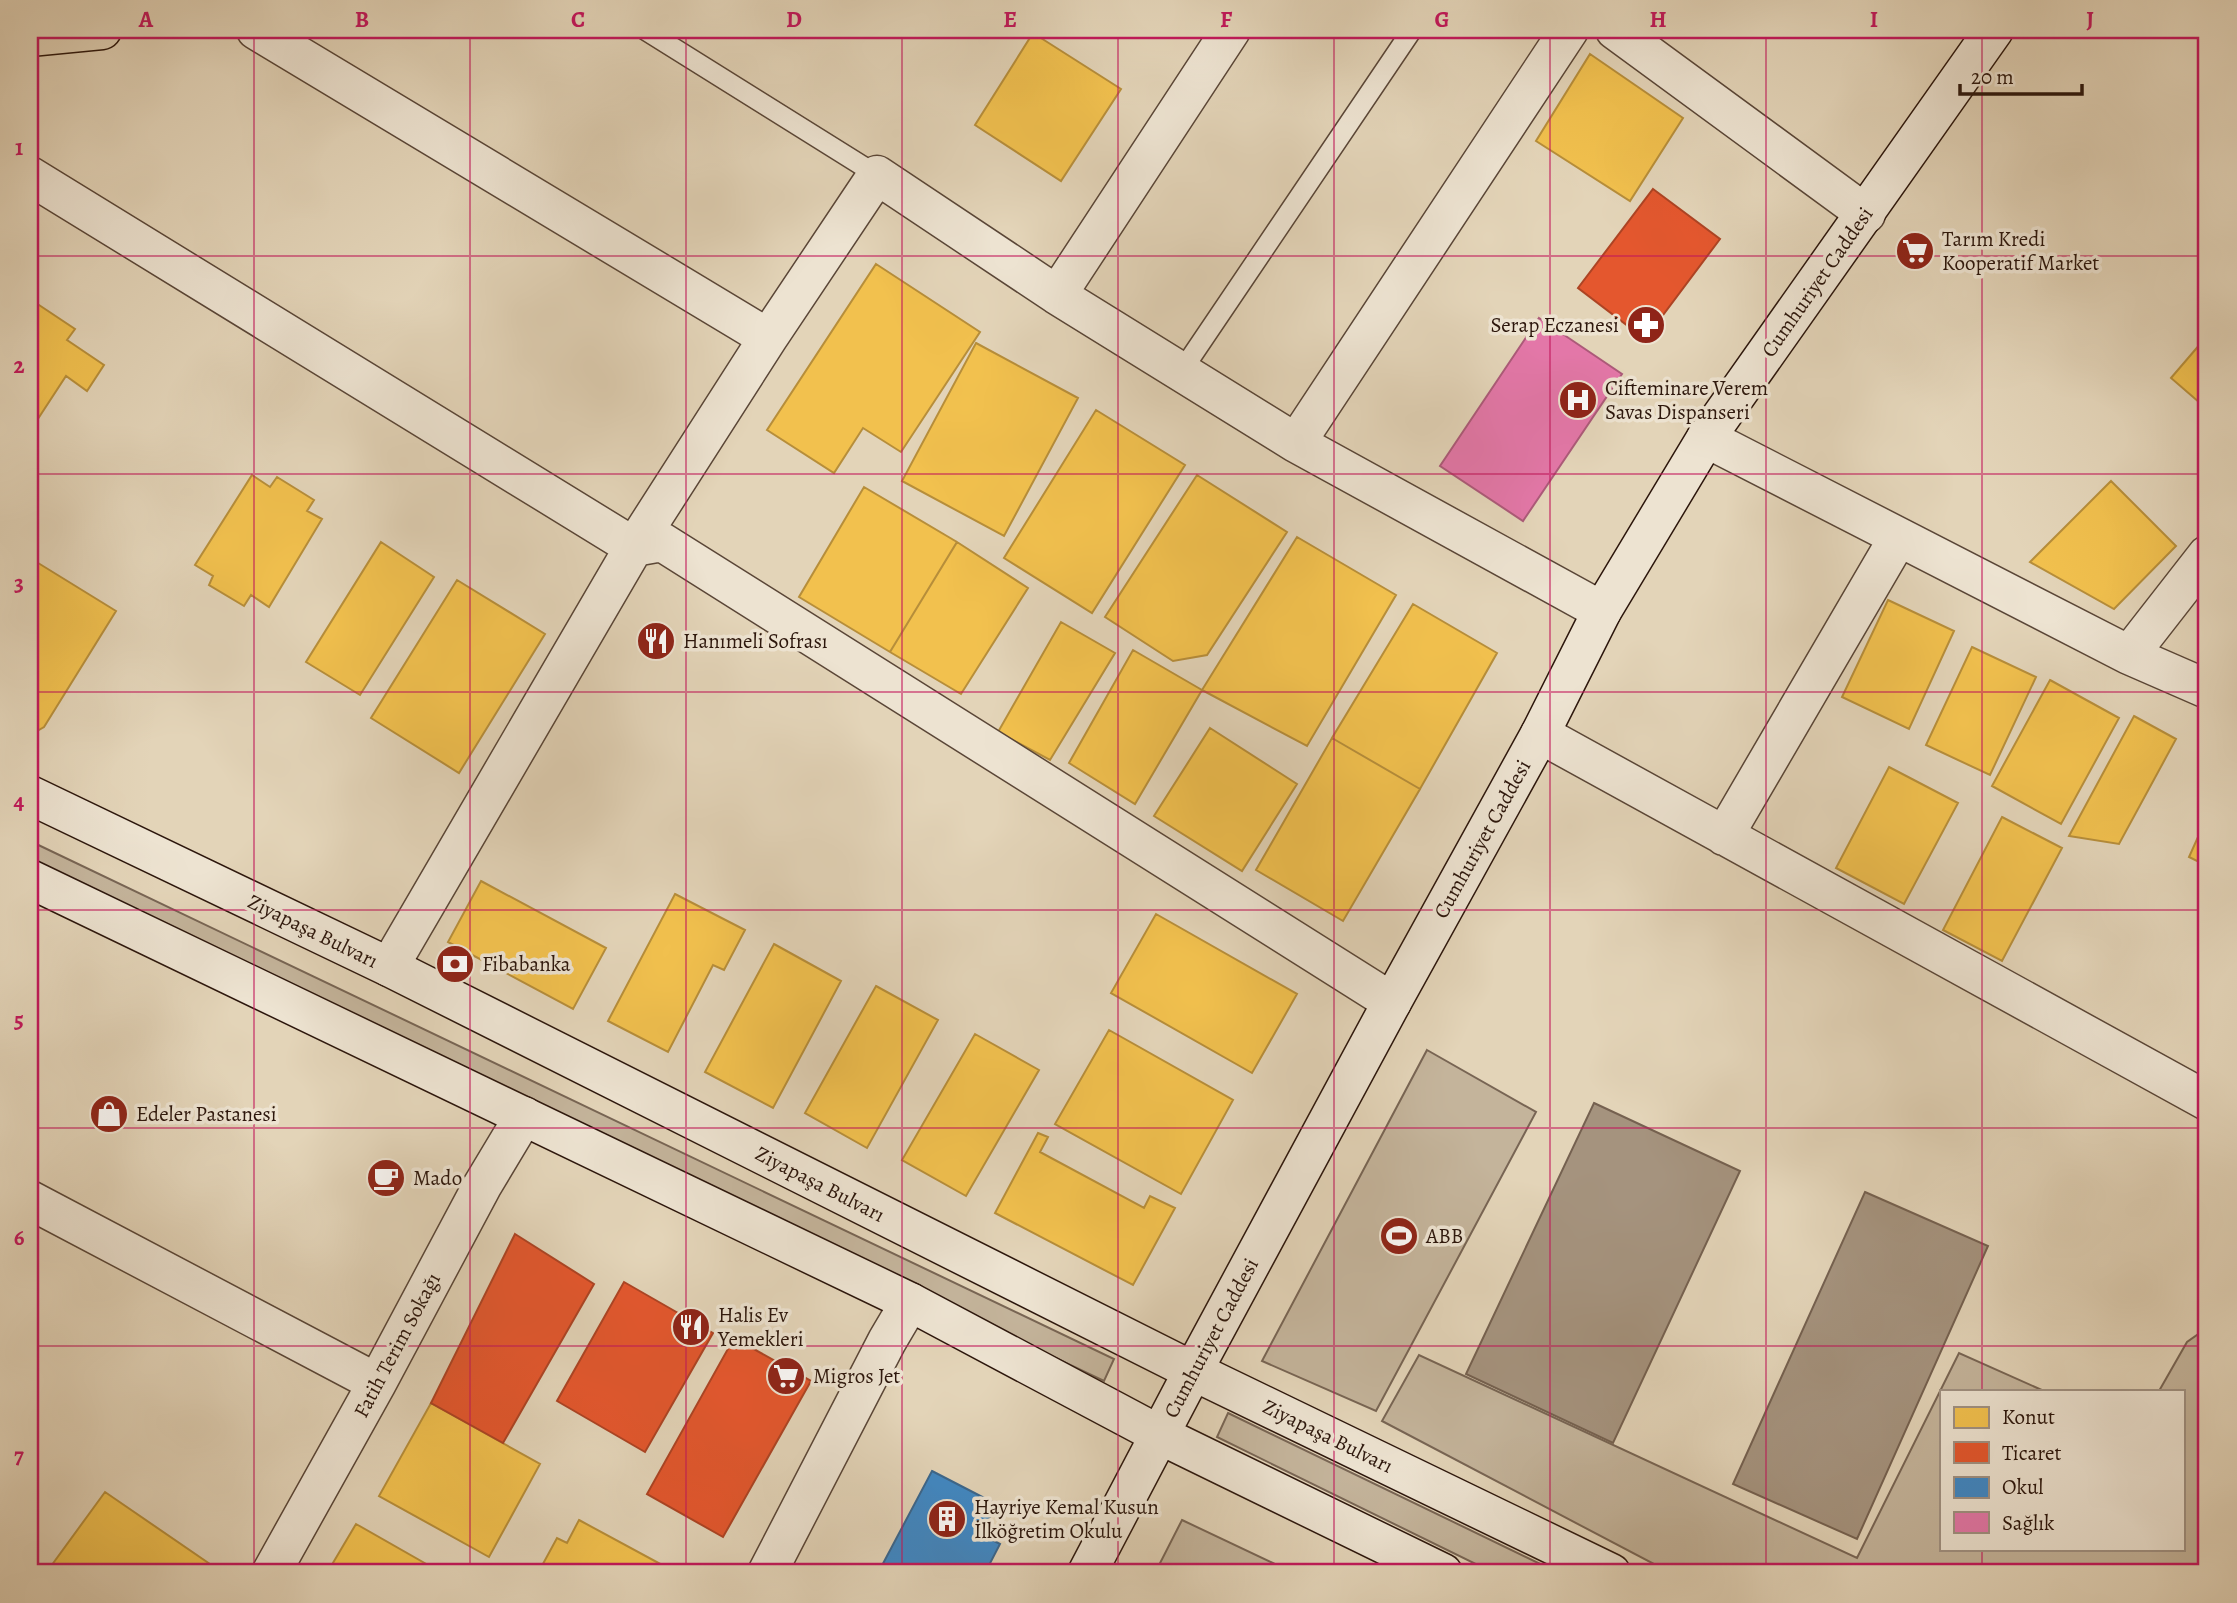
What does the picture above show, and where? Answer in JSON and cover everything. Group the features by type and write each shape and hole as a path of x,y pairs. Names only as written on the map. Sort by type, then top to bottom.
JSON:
{"highway":[{"path":"30,37 102,30"}],"street":[{"path":"256,30 768,338"},
{"path":"1057,295 1231,30"},
{"path":"1296,443 1569,30"},
{"path":"1615,30 1866,214"},
{"name":"Cumhuriyet Caddesi","path":"1087,1573 1392,1002 1540,734 1602,611 1706,438 1994,30"},
{"name":"Cumhuriyet Caddesi","path":"1922,134 2020,30"},
{"path":"389,967 634,547 768,338 877,175 1057,295 1296,443 1602,611"},
{"path":"30,176 634,547 662,542 1392,1002"},
{"path":"1706,438 2129,655 2207,689"},
{"path":"1724,836 1898,538"},
{"path":"2129,655 2207,555"},
{"path":"1540,734 2207,1101"},
{"name":"Ziyapaşa Bulvarı","path":"30,796 389,967 1193,1371 1611,1573"},
{"path":"30,879 910,1302 1160,1434 1443,1573"},
{"name":"Fatih Terim Sokağı","path":"271,1573 377,1383 482,1186 524,1116"},
{"path":"30,1200 377,1383"},
{"path":"767,1573 887,1341 910,1302"}],"lane":[{"path":"645,30 877,175"},
{"path":"1181,372 1412,30"}],"shaded area":[{"path":"30,841 1114,1359 1104,1381 30,870"},
{"name":"ABB","path":"1427,1050 1536,1112 1376,1411 1262,1361"},
{"path":"1594,1103 1740,1171 1613,1443 1466,1374"},
{"path":"1865,1192 1988,1246 1857,1539 1733,1484"},
{"path":"2207,1328 2207,1573 1671,1573 1382,1421 1419,1355 1857,1558 1940,1391 1940,1550 2184,1550 2184,1390 2160,1390 2187,1342"},
{"path":"1959,1353 2042,1390 1941,1390"},
{"path":"1228,1413 1559,1573 1494,1573 1217,1437"},
{"path":"1182,1520 1294,1573 1155,1573"}],"building: Konut":[{"path":"1033,33 1121,89 1061,181 975,125"},
{"path":"1590,54 1683,118 1630,201 1536,141"},
{"path":"876,264 980,332 901,452 863,428 834,473 767,430"},
{"path":"30,299 75,329 67,340 104,365 87,391 66,376 32,428 30,427"},
{"path":"2207,336 2207,409 2171,378"},
{"path":"976,343 1078,398 1004,536 902,481"},
{"path":"1096,410 1185,465 1092,613 1004,558"},
{"path":"252,475 270,487 277,477 314,500 307,511 322,519 269,607 251,595 244,606 209,585 213,576 195,565"},
{"path":"1197,475 1287,532 1207,655 1173,661 1105,617"},
{"path":"2111,481 2176,546 2114,609 2030,562"},
{"path":"864,487 957,542 890,652 799,597"},
{"path":"1297,537 1396,595 1307,746 1202,690"},
{"path":"381,542 434,577 360,695 306,662"},
{"path":"957,542 1028,588 961,694 890,652"},
{"path":"30,558 116,611 44,727 30,735"},
{"path":"457,580 545,634 459,773 371,718"},
{"path":"1888,600 1954,631 1909,729 1842,697"},
{"path":"1413,604 1497,653 1420,789 1332,738"},
{"path":"1061,622 1115,653 1050,760 998,732"},
{"path":"1972,647 2036,677 1990,775 1926,745"},
{"path":"1133,650 1202,690 1135,804 1069,763"},
{"path":"2050,680 2119,718 2061,824 1992,786"},
{"path":"2134,716 2176,739 2119,844 2069,836"},
{"path":"1210,728 1297,784 1242,871 1154,816"},
{"path":"1332,738 1420,789 1343,921 1256,870"},
{"path":"1889,767 1958,803 1904,904 1836,868"},
{"path":"2002,817 2062,848 2002,961 1943,930"},
{"path":"2207,817 2207,866 2189,857"},
{"path":"481,881 606,948 573,1009 448,942"},
{"path":"675,894 745,930 724,970 713,965 668,1052 608,1021"},
{"path":"1156,914 1297,994 1252,1073 1111,993"},
{"path":"774,944 841,981 773,1108 705,1072"},
{"path":"876,986 938,1020 867,1148 805,1113"},
{"path":"1109,1030 1233,1100 1181,1194 1055,1124"},
{"path":"975,1034 1039,1070 966,1196 902,1160"},
{"path":"1038,1133 1048,1137 1040,1152 1144,1208 1150,1196 1175,1208 1133,1285 995,1213"},
{"path":"431,1403 540,1464 489,1557 379,1496"},
{"path":"105,1492 223,1573 46,1573"},
{"path":"579,1520 677,1573 538,1573 557,1538 567,1543"},
{"path":"356,1524 442,1573 327,1573"}],"building: Ticaret":[{"path":"1653,189 1720,239 1645,339 1578,288"},
{"path":"515,1234 594,1284 503,1443 431,1403"},
{"path":"624,1282 713,1333 645,1452 557,1401"},
{"path":"734,1338 811,1381 723,1537 647,1494"}],"building: Okul":[{"name":"Hayriye Kemal Kusun İlköğretim Okulu","path":"932,1471 996,1504 981,1534 1000,1544 985,1573 878,1573"}],"building: Sağlık":[{"path":"1539,318 1622,374 1523,521 1440,466"}],"place":[{"name":"Tarım Kredi Kooperatif Market","path":"1915,251"},
{"name":"Serap Eczanesi","path":"1646,325"},
{"name":"Cifteminare Verem Savas Dispanseri","path":"1578,400"},
{"name":"Hanımeli Sofrası","path":"656,641"},
{"name":"Fibabanka","path":"455,964"},
{"name":"Edeler Pastanesi","path":"109,1114"},
{"name":"Mado","path":"386,1178"},
{"name":"ABB","path":"1399,1236"},
{"name":"Halis Ev Yemekleri","path":"691,1327"},
{"name":"Migros Jet","path":"786,1376"},
{"name":"Hayriye Kemal Kusun İlköğretim Okulu","path":"947,1519"}]}
